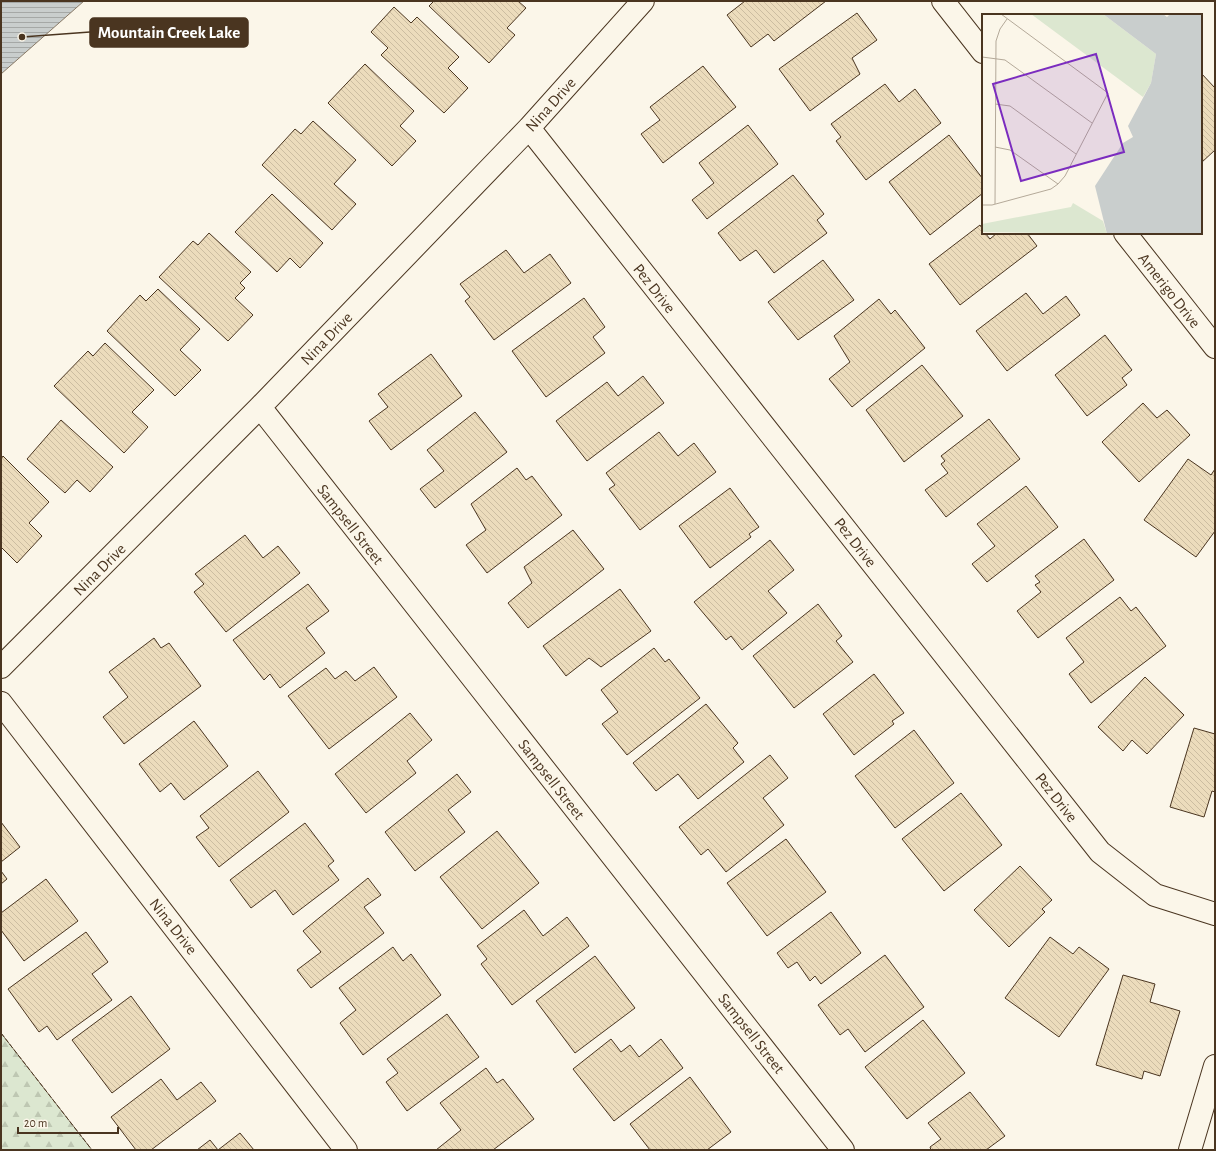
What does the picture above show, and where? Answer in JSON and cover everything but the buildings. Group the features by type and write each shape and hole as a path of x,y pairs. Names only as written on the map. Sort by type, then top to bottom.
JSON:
{"street":[{"name":"Nina Drive","path":"1,668 260,407 529,128 643,1"},
{"path":"943,1 982,51"},
{"name":"Pez Drive","path":"529,128 1100,852 1155,896 1215,914"},
{"name":"Amerigo Drive","path":"1126,234 1215,347"},
{"name":"Sampsell Street","path":"260,407 843,1150"},
{"name":"Nina Drive","path":"1,703 346,1150"},
{"path":"1190,1150 1215,1066"}],"green space":[{"path":"1,1033 92,1150 1,1150"}],"shaded area":[{"path":"1,1 84,1 1,74"}],"fence":[{"path":"1,1033 92,1150"}],"place":[{"name":"Mountain Creek Lake","path":"22,37"}]}
